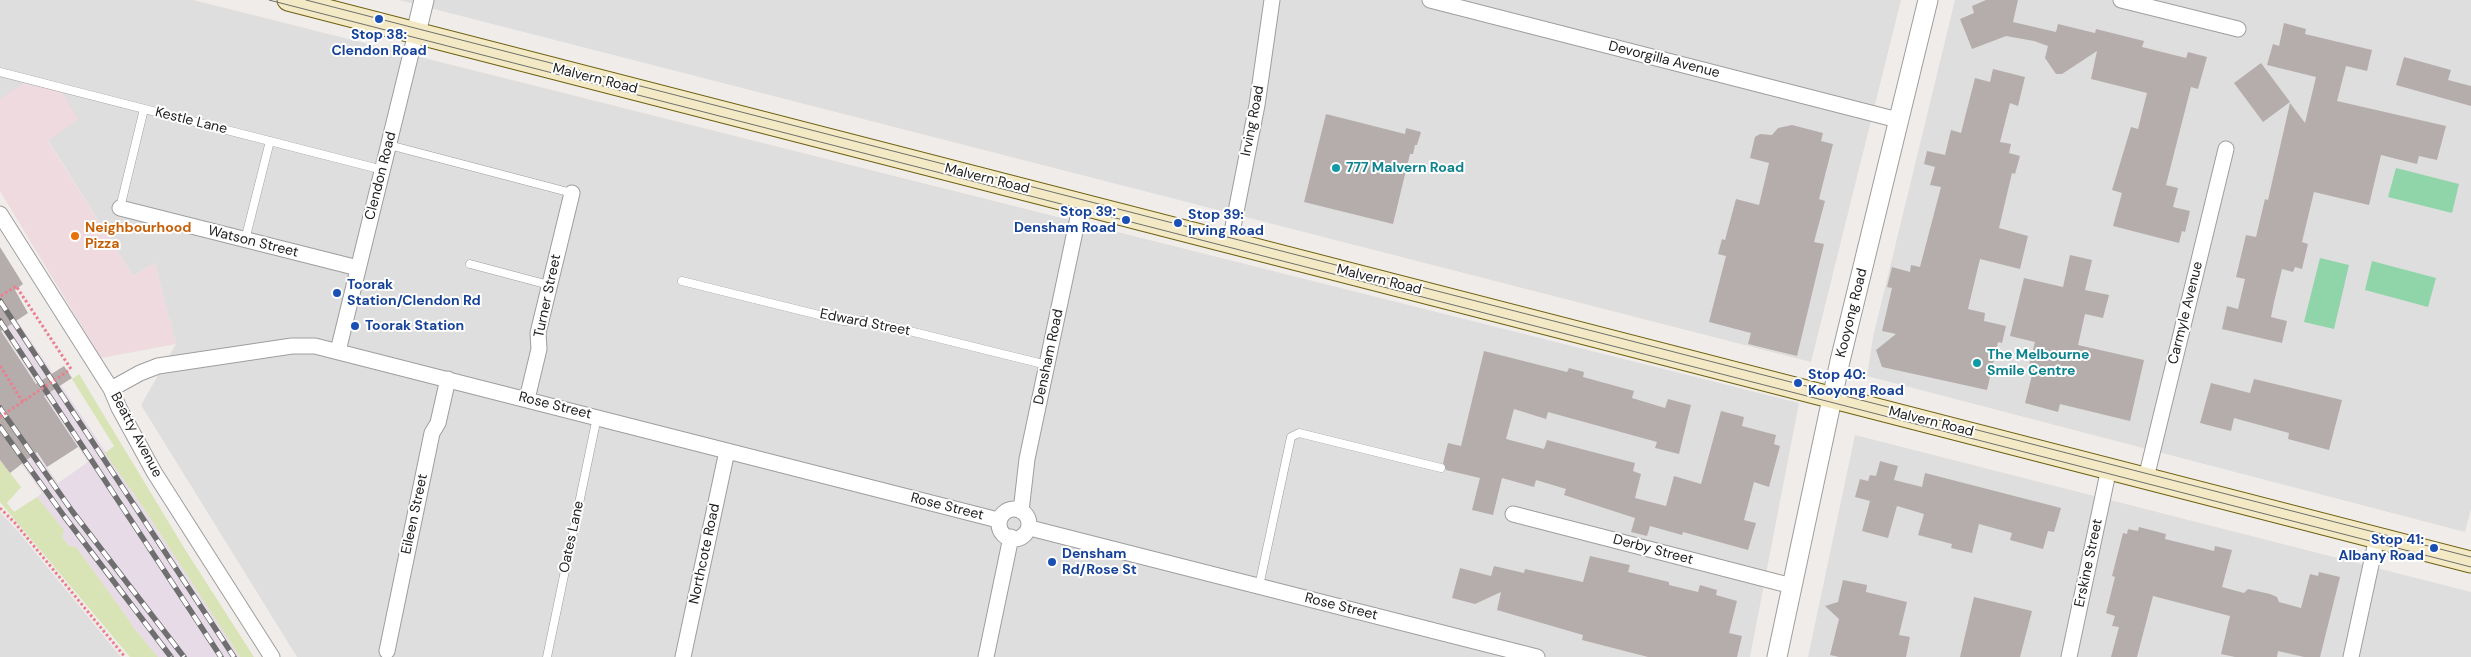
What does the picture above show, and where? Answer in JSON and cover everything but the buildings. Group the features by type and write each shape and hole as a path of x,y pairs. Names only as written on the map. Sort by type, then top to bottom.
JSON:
{"main road":[{"name":"Malvern Road","path":"288,0 2471,560"}],"street":[{"name":"Clendon Road","path":"338,351 424,0"},
{"name":"Irving Road","path":"1230,242 1257,105 1272,0"},
{"name":"Devorgilla Avenue","path":"1430,0 1898,120"},
{"name":"Kooyong Road","path":"1778,657 1832,397 1928,0"},
{"path":"2121,0 2238,29"},
{"name":"Carmyle Avenue","path":"2146,478 2226,149"},
{"name":"Turner Street","path":"528,399 539,349 538,333 572,193"},
{"name":"Densham Road","path":"1021,511 1027,459 1081,203"},
{"name":"Watson Street","path":"120,208 358,268"},
{"name":"Beatty Avenue","path":"0,214 111,389 118,408 154,472 272,657"},
{"name":"Rose Street","path":"111,389 140,372 169,364 304,345 338,351 998,520"},
{"name":"Eileen Street","path":"387,651 432,433 438,423 448,379"},
{"name":"Northcote Road","path":"683,657 727,451"},
{"name":"Erskine Street","path":"2069,657 2109,468"},
{"path":"1006,511 1021,511 1028,516 1030,528 1022,537 1011,537 1000,531 998,520 1006,511"},
{"name":"Derby Street","path":"1513,514 1792,586"},
{"name":"Rose Street","path":"1030,528 1537,657"},
{"path":"986,657 1011,537"},
{"path":"2352,657 2377,537"}],"lane":[{"name":"Kestle Lane","path":"0,72 383,170"},
{"path":"120,208 144,109"},
{"path":"245,240 270,141"},
{"path":"389,145 572,193"},
{"path":"470,264 549,285"},
{"name":"Edward Street","path":"682,281 843,320 869,321 1047,365"},
{"name":"Oates Lane","path":"547,657 597,417"},
{"path":"1259,586 1291,437 1299,432 1441,468"}],"path":[{"path":"1,296 16,286 70,370"},
{"path":"0,417 76,364"},
{"path":"0,366 23,402"},
{"path":"0,508 15,523 125,657"}],"shaded area":[{"path":"0,0 193,0 1799,403 1750,657 297,657 141,405 176,344 155,263 133,276 48,140 0,99"},
{"path":"399,0 1901,0 1811,362"},
{"path":"1955,0 2471,0 2471,509 2465,532 1867,376 1873,337"},
{"path":"24,83 63,93 78,119 48,141 133,276 155,263 176,344 101,358 0,191 0,99"},
{"path":"0,295 143,507 240,657 158,657 133,627 76,547 69,546 62,537 63,530 37,497 42,493 0,433 0,401 58,483 88,462 0,328"},
{"path":"1855,435 2471,592 2471,657 1808,657"},
{"path":"0,512 16,529 121,657 0,657"}],"green space":[{"path":"2396,168 2459,184 2452,213 2388,197"},
{"path":"2320,258 2349,265 2334,329 2304,322"},
{"path":"2372,261 2436,278 2428,307 2365,290"},
{"path":"79,374 186,551 254,657 240,657 143,507 105,453 114,446 72,379"},
{"path":"0,460 21,487 7,503 14,512 37,497 64,530 62,537 69,546 76,547 133,627 158,657 130,657 0,502"}],"tram line":[{"path":"269,0 2471,567"},
{"path":"306,0 2471,557"}],"railway":[{"path":"0,301 234,657"},
{"path":"0,321 221,657"},
{"path":"0,408 72,511 184,657"},
{"path":"0,427 64,516 171,657"}],"place":[{"name":"Stop 38: Clendon Road","path":"379,19"},
{"name":"777 Malvern Road","path":"1336,168"},
{"name":"Stop 39: Densham Road","path":"1126,220"},
{"name":"Stop 39: Irving Road","path":"1178,223"},
{"name":"Neighbourhood Pizza","path":"75,236"},
{"name":"Toorak Station/Clendon Rd","path":"337,293"},
{"name":"Toorak Station","path":"355,326"},
{"name":"The Melbourne Smile Centre","path":"1977,363"},
{"name":"Stop 40: Kooyong Road","path":"1798,383"},
{"name":"Stop 41: Albany Road","path":"2434,548"},
{"name":"Densham Rd/Rose St","path":"1052,562"}]}
